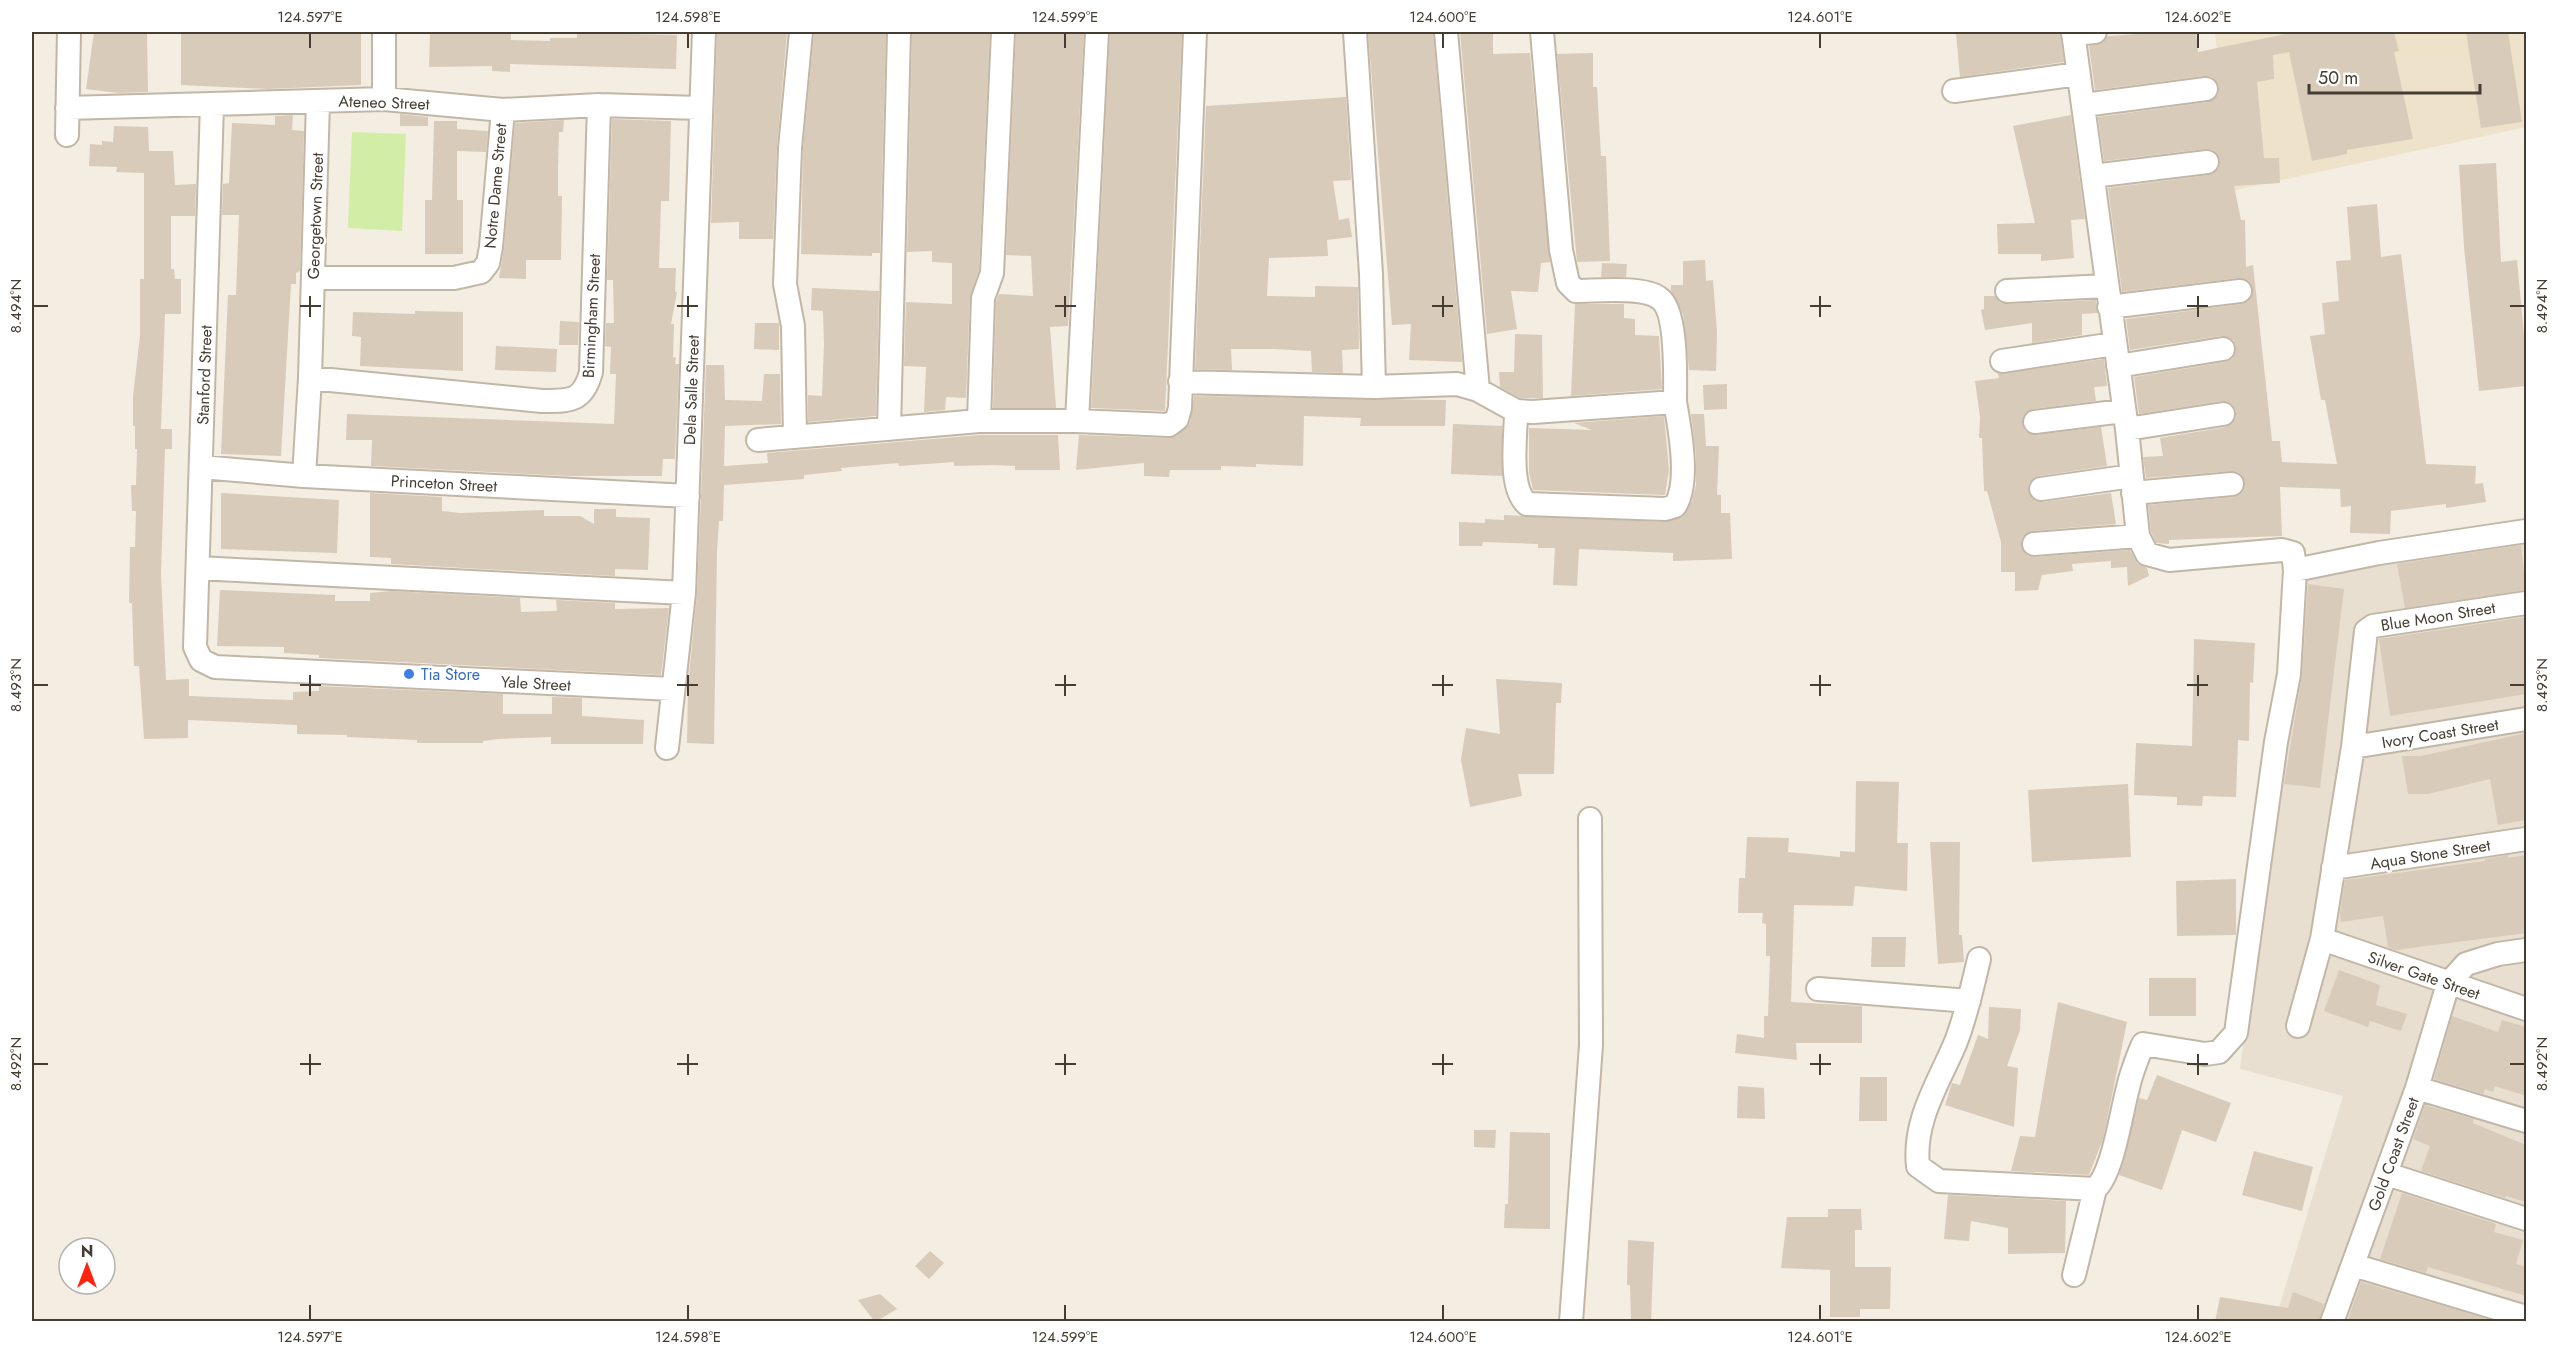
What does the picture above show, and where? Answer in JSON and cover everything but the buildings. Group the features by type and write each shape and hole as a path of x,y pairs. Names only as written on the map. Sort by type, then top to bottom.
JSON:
{"street":[{"path":"67,135 69,32"},
{"path":"384,32 384,99"},
{"name":"Dela Salle Street","path":"667,748 684,593 704,32"},
{"path":"795,437 793,326 785,284 790,148 801,32"},
{"path":"888,429 899,32"},
{"path":"980,421 982,298 992,273 1003,32"},
{"path":"1077,421 1097,32"},
{"path":"758,440 980,421 1077,421 1169,425 1177,419 1180,408 1195,32"},
{"path":"1354,32 1371,274 1374,387"},
{"path":"1446,32 1478,390"},
{"path":"1516,411 1516,483 1518,496 1527,504 1665,508 1675,506 1682,496 1679,427 1674,402 1672,341 1665,304 1659,298 1630,292 1576,291 1568,282 1560,250 1542,32"},
{"path":"2074,1275 2095,1189 2103,1179 2109,1161 2128,1085 2143,1044 2205,1054 2219,1052 2235,1033 2276,742 2289,674 2295,570 2292,553 2288,551 2265,550 2169,560 2147,554 2138,536 2118,366 2078,74 2080,32"},
{"path":"1954,91 2078,74"},
{"path":"2084,105 2206,89"},
{"name":"Ateneo Street","path":"67,108 384,99 503,110 598,105 700,108"},
{"name":"Georgetown Street","path":"304,476 310,378 318,100"},
{"name":"Stanford Street","path":"195,646 212,104"},
{"name":"Birmingham Street","path":"310,378 542,401 561,401 577,397 586,389 591,372 598,105"},
{"name":"Notre Dame Street","path":"313,278 454,278 481,272 488,263 491,247 503,110"},
{"path":"2093,176 2207,162"},
{"path":"2007,291 2108,296 2240,291"},
{"path":"2002,361 2114,344"},
{"path":"2118,366 2223,349"},
{"path":"1180,382 1374,387 1457,384 1478,390 1516,411 1551,411 1674,402"},
{"path":"2035,422 2125,420 2223,414"},
{"name":"Princeton Street","path":"201,467 304,476 688,496"},
{"path":"2041,489 2132,484 2232,483"},
{"path":"2295,570 2379,553 2526,531"},
{"path":"2034,544 2138,536"},
{"path":"198,568 684,593"},
{"name":"Blue Moon Street","path":"2353,747 2366,631 2373,626 2526,603"},
{"name":"Yale Street","path":"195,646 201,660 215,667 672,689"},
{"name":"Ivory Coast Street","path":"2353,747 2526,719"},
{"path":"2298,1026 2322,939 2353,747"},
{"path":"1571,1322 1592,1045 1590,819"},
{"name":"Aqua Stone Street","path":"2333,868 2526,839"},
{"name":"Silver Gate Street","path":"2322,939 2526,1010"},
{"path":"2448,984 2466,964 2498,954 2526,950"},
{"path":"1979,959 1969,1001 1955,1043 1920,1124 1916,1149 1918,1166 1939,1181 2095,1189"},
{"name":"Gold Coast Street","path":"2332,1322 2417,1088 2448,984"},
{"path":"1818,989 1969,1001"},
{"path":"2417,1088 2526,1121"},
{"path":"2386,1174 2526,1219"},
{"path":"2353,1265 2526,1317"}],"shaded area":[{"path":"2215,32 2526,32 2526,127 2231,191"},
{"path":"2526,538 2526,1321 2275,1321 2343,1096 2240,1069 2303,573"}],"green space":[{"path":"352,132 406,134 402,231 348,228"}],"place":[{"name":"Tia Store","path":"409,674"}]}
